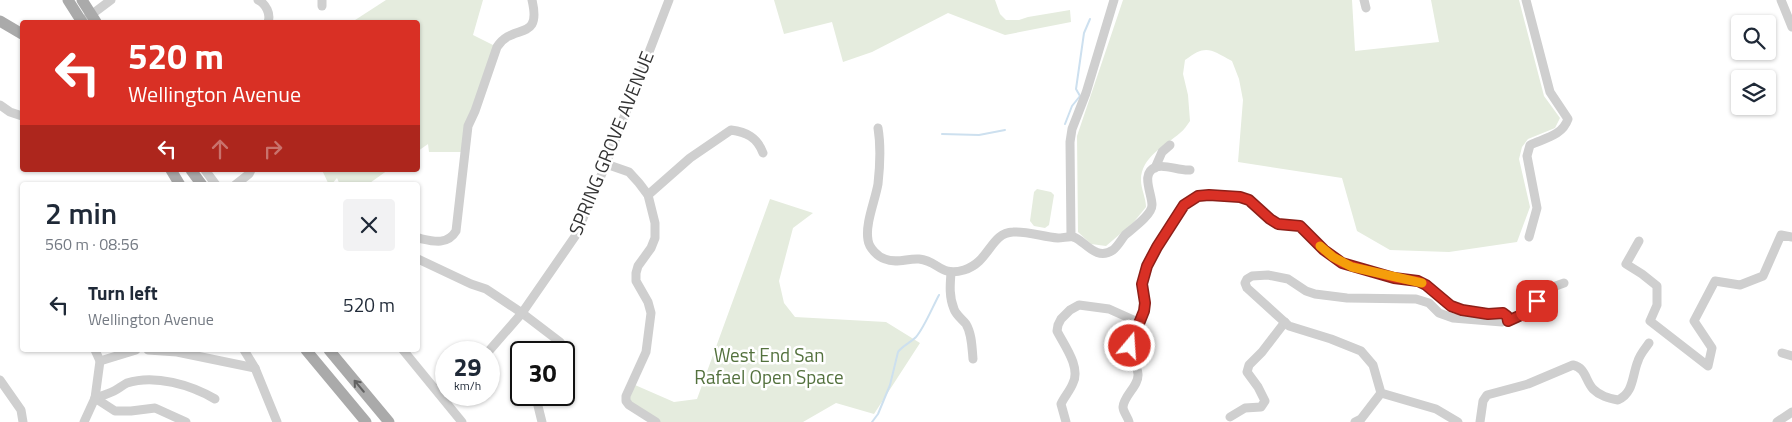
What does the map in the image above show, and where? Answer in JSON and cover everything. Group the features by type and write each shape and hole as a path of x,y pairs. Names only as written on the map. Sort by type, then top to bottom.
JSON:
{"main road":[{"path":"68,0 80,20"},
{"path":"82,0 94,19"},
{"path":"0,21 20,33"},
{"path":"171,172 178,182"},
{"path":"308,352 366,422"},
{"path":"331,352 389,422"}],"street":[{"path":"94,19 111,0"},
{"path":"258,0 267,9 269,20"},
{"path":"420,238 441,242 449,240 456,231 468,126 497,47 503,38 529,28 534,22 535,13 532,0"},
{"name":"SPRING GROVE AVENUE","path":"498,341 522,313 576,235 606,164 669,0"},
{"path":"1071,236 1070,142 1072,129 1086,93 1114,0"},
{"path":"1526,0 1550,92 1568,119 1565,127 1558,134 1530,145 1527,156 1538,208 1529,236"},
{"path":"1781,0 1792,27"},
{"path":"0,105 20,115"},
{"path":"878,128 880,140 878,184 868,234 870,245 875,252 885,259 897,261 921,260 951,273 962,271 977,264 982,260 997,238 1009,232 1057,238 1071,236 1094,251 1107,252 1114,249 1124,236 1144,218 1151,208 1148,176 1151,171 1160,166 1182,171 1190,170"},
{"path":"648,195 690,158 731,130 751,136 759,143 763,152"},
{"path":"1155,168 1162,152 1170,145"},
{"path":"606,164 629,172 648,195 656,222 655,238 638,266 636,274 636,281 648,302 650,313 646,352 627,391 626,401 629,405 656,422"},
{"path":"239,182 250,172"},
{"path":"1130,422 1123,410 1138,375 1130,352 1130,346 1144,311 1145,303 1142,284 1147,266 1184,205 1198,196 1240,197 1249,200 1278,224 1300,226 1324,250 1342,263 1394,278 1418,281 1426,285 1451,306 1477,313 1503,313 1507,316 1508,321"},
{"path":"1639,240 1626,264 1657,286 1657,305 1650,321 1708,366 1712,348 1694,320 1715,281 1740,285 1763,276 1781,235 1792,237"},
{"path":"420,260 486,289 559,341"},
{"path":"951,273 951,299 954,308 966,325 973,359"},
{"path":"1381,393 1373,365 1361,351 1289,326 1247,288 1245,283 1247,279 1252,276 1268,275 1288,279 1306,290 1333,297 1416,299 1429,303 1439,313 1453,318 1502,322 1508,321 1528,310 1550,288 1564,283"},
{"path":"1066,422 1061,404 1076,376 1075,368 1058,331 1061,319 1070,310 1079,305 1109,310 1138,322"},
{"path":"1230,417 1245,408 1261,407 1265,401 1247,372 1249,365 1262,352 1284,322"},
{"path":"1480,422 1483,402 1487,396 1528,384 1573,365 1583,370 1590,385 1601,395 1618,400 1624,397 1631,387 1639,357 1649,343"},
{"path":"84,422 95,398 100,361 96,352"},
{"path":"100,361 129,352"},
{"path":"177,352 255,368"},
{"path":"245,352 255,368 277,422"},
{"path":"405,352 435,386"},
{"path":"1782,353 1792,356"},
{"path":"0,380 21,410 23,422"},
{"path":"95,398 112,392 127,383 145,380 164,381 201,392 215,399"},
{"path":"1381,393 1436,409 1453,420"},
{"path":"1355,422 1361,419 1381,393"},
{"path":"95,398 115,411 155,408 186,422"},
{"path":"451,406 462,422"},
{"path":"538,406 542,422"},
{"path":"1777,422 1792,412"}],"green space":[{"path":"386,0 483,0 473,35 497,47 477,104 465,152 429,152 428,144 420,150 420,20 355,20"},
{"path":"774,0 995,0 1000,14 1006,20 1019,20 1070,10 1071,22 1005,35 948,13 872,52 843,62 832,22 784,34"},
{"path":"1123,0 1352,0 1355,51 1439,42 1431,0 1519,0 1544,96 1560,118 1555,128 1528,139 1522,147 1519,159 1530,207 1517,242 1449,252 1390,250 1357,231 1342,178 1238,162 1243,100 1239,79 1232,61 1213,51 1203,50 1185,60 1183,74 1188,95 1190,121 1181,132 1149,158 1142,172 1141,180 1146,207 1133,223 1106,246 1091,244 1078,232 1077,136"},
{"path":"323,172 385,172 371,182 339,182 337,178 334,182 328,182"},
{"path":"1037,189 1051,192 1054,195 1049,225 1045,228 1034,226 1030,221 1034,192"},
{"name":"West End San Rafael Open Space","path":"770,199 813,213 793,228 779,281 784,303 795,317 886,322 920,343 874,414 836,403 803,422 656,422 626,401 635,385 674,402 697,399"}],"waterway":[{"path":"1065,124 1072,106 1080,96 1076,89 1084,33 1090,19"},
{"path":"942,134 979,135 1005,130"},
{"path":"872,422 878,414 890,385 898,352 919,333 939,295"}],"slow traffic":[{"path":"1320,246 1342,263 1352,267 1422,283"}],"route":[{"path":"1130,346 1144,311 1145,303 1142,284 1147,266 1184,205 1198,196 1240,197 1249,200 1278,224 1300,226 1324,250 1342,263 1394,278 1418,281 1426,285 1451,306 1462,310 1488,314 1503,313 1507,316 1508,321 1528,310 1537,301"}]}
